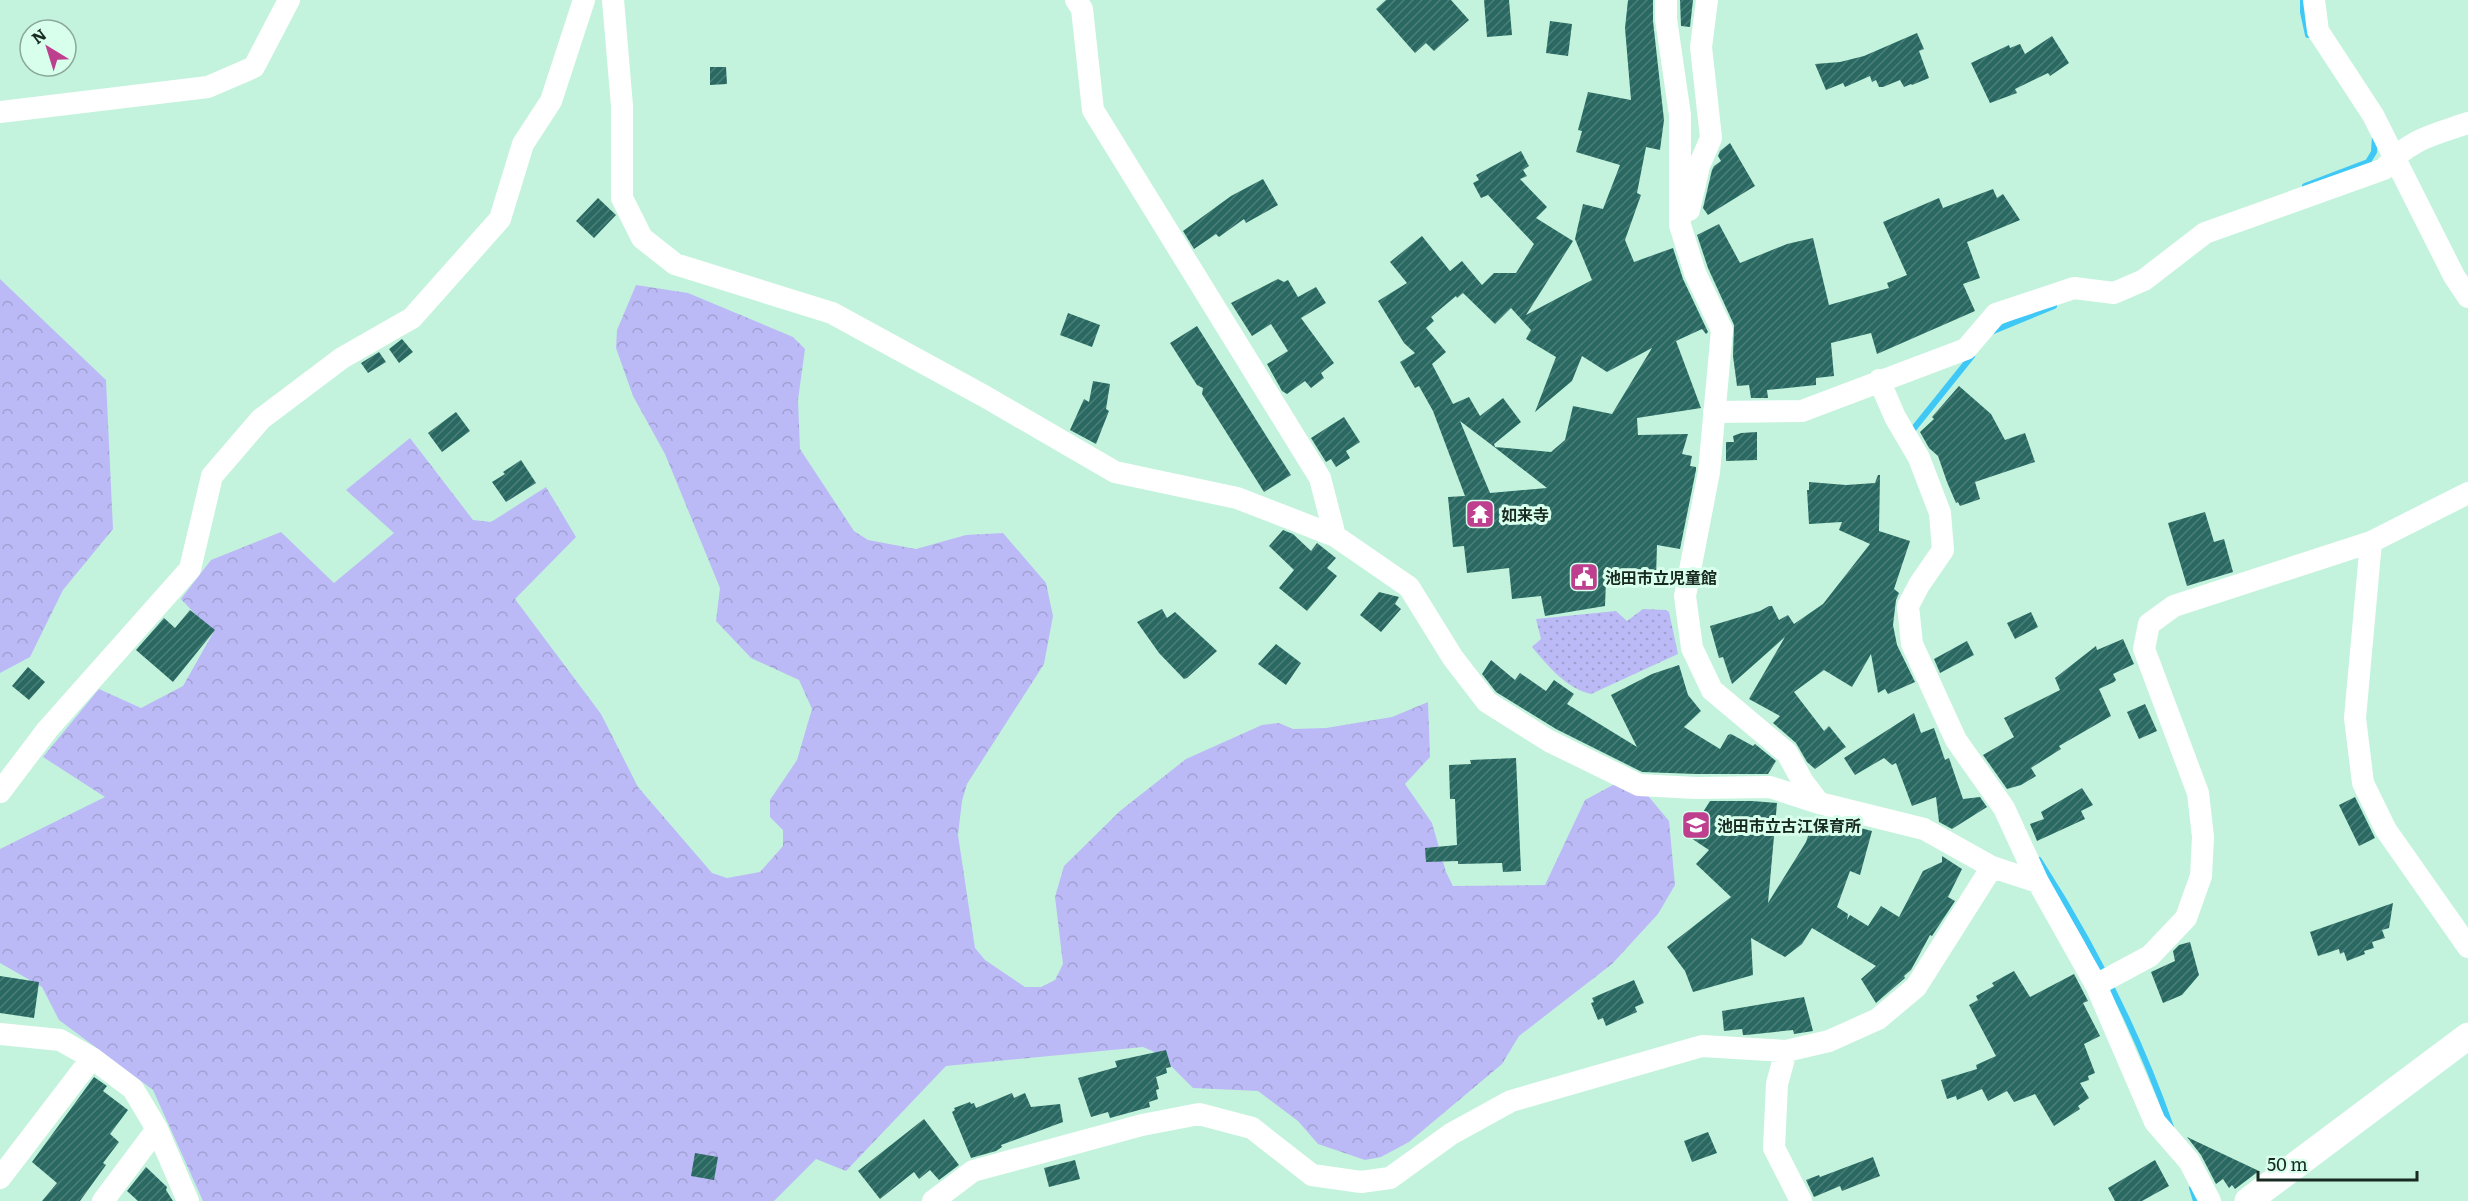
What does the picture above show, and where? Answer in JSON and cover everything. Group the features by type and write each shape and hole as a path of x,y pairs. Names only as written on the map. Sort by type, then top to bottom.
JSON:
{"street":[{"path":"0,112 208,87 254,67 290,0"},
{"path":"0,792 47,730 190,569 212,476 261,419 342,358 412,318 500,219 523,144 551,101 584,0"},
{"path":"613,0 622,106 622,198 642,238 675,264 832,313 1115,472 1237,498 1335,536 1409,587 1453,658 1487,702 1549,741 1639,785 1696,788 1770,787 1819,803 1924,829 1992,867 2038,882"},
{"path":"1076,0 1082,9 1093,110 1320,478 1335,536"},
{"path":"1666,0 1666,19 1680,115 1680,225 1695,273 1722,330 1709,472 1685,596 1692,648 1712,690 1787,753 1803,783 1819,803"},
{"path":"1680,225 1688,216 1700,166 1710,138 1701,47 1707,0"},
{"path":"2314,0 2318,31 2373,115 2454,276 2468,297"},
{"path":"1714,412 1802,411 1966,349 1996,314 2074,288 2114,293 2144,280 2205,233 2384,169 2414,142 2468,123"},
{"path":"1880,380 1895,417 1919,458 1940,513 1943,550 1919,585 1908,606 1912,644 1956,740 2004,808 2038,882 2096,985 2155,1122 2189,1161 2210,1201"},
{"path":"2096,985 2150,956 2186,918 2201,876 2203,837 2198,793 2144,649 2149,624 2174,606 2371,542 2468,493"},
{"path":"2371,542 2355,718 2363,783 2386,830 2468,947"},
{"path":"933,1201 973,1171 1142,1125 1199,1114 1252,1128 1312,1175 1361,1182 1390,1178 1452,1134 1511,1101 1702,1046 1786,1051 1829,1041 1878,1019 1916,987 1992,867"},
{"path":"0,1034 60,1040 92,1058 133,1089 157,1130 188,1201"},
{"path":"2248,1201 2468,1036"},
{"path":"1786,1051 1777,1084 1774,1148 1801,1201"},
{"path":"0,1178 92,1058"},
{"path":"103,1201 157,1130"}],"green space":[{"path":"0,279 106,380 113,529 63,590 30,657 0,673"},
{"path":"636,285 688,293 793,337 805,349 798,400 800,449 854,531 868,540 916,549 966,535 1003,533 1046,583 1053,616 1044,664 967,784 962,801 958,835 975,948 985,960 1025,987 1041,987 1055,980 1063,964 1055,897 1064,866 1120,811 1186,759 1262,725 1279,723 1293,729 1326,728 1392,717 1428,702 1430,757 1405,784 1432,823 1446,872 1453,886 1545,885 1585,800 1613,785 1639,785 1669,821 1675,885 1658,914 1612,964 1519,1036 1502,1064 1409,1142 1381,1157 1365,1160 1318,1144 1298,1121 1258,1091 1193,1088 1159,1054 1143,1047 946,1066 846,1171 816,1159 774,1201 203,1201 153,1090 59,1020 42,987 0,963 0,849 105,797 43,757 99,689 141,708 183,686 213,633 181,599 211,560 281,532 334,583 394,533 346,490 410,438 473,520 491,522 546,487 576,537 515,599 601,714 638,787 712,873 727,878 760,872 783,846 783,830 770,817 770,800 797,760 812,709 799,680 751,658 716,621 720,588 665,454 633,396 616,348 617,330"},
{"path":"1643,609 1669,612 1678,654 1591,694 1566,682 1532,647 1541,639 1536,619 1616,611 1627,621"}],"building":[{"path":"1386,0 1451,0 1469,20 1434,51 1426,43 1415,53 1376,9"},
{"path":"1484,0 1509,0 1512,35 1487,37"},
{"path":"1628,0 1653,0 1653,21 1664,120 1660,150 1646,147 1637,193 1641,195 1625,240 1634,262 1673,248 1683,279 1708,332 1706,334 1702,329 1676,341 1701,408 1637,418 1638,435 1688,434 1682,454 1692,456 1690,466 1696,467 1696,470 1680,549 1657,545 1656,577 1649,577 1649,583 1606,581 1605,606 1545,616 1541,596 1512,599 1509,568 1467,573 1464,546 1453,547 1448,497 1465,496 1433,411 1419,386 1415,388 1400,362 1415,353 1404,343 1378,301 1407,283 1390,262 1422,236 1450,271 1462,261 1482,285 1494,273 1516,273 1534,244 1488,195 1481,198 1473,183 1479,180 1476,175 1521,151 1529,166 1523,170 1527,176 1520,179 1547,207 1536,218 1573,241 1526,315 1592,280 1575,239 1583,204 1603,209 1620,165 1576,152 1582,131 1578,130 1588,92 1631,100 1625,28","holes":["1463,293 1495,324 1511,308 1531,330 1526,339 1556,357 1535,412 1572,381 1582,356 1607,372 1652,348 1612,414 1573,406 1565,440 1551,452 1495,447 1494,444 1521,422 1503,398 1480,416 1469,397 1453,404 1432,364 1446,352 1426,328 1434,321 1431,317","1460,421 1493,446 1547,488 1490,493"]},
{"path":"1680,0 1693,0 1690,27 1681,26"},
{"path":"1550,21 1572,24 1568,56 1546,53"},
{"path":"1917,33 1924,49 1919,51 1929,78 1904,87 1900,80 1879,87 1876,80 1872,82 1870,76 1845,87 1843,83 1826,90 1815,64 1840,62 1864,56"},
{"path":"2052,36 2069,63 2050,76 2048,73 2015,89 2017,93 1990,103 1971,63 2009,45 2010,48 2020,44 2025,54"},
{"path":"710,67 726,67 727,84 710,85"},
{"path":"1730,143 1755,186 1708,215 1703,208 1712,170 1721,161 1718,156 1720,151"},
{"path":"1263,179 1278,205 1246,223 1244,219 1219,237 1216,234 1194,249 1183,231 1231,196"},
{"path":"1993,189 1997,198 2003,194 2020,220 1967,242 1980,278 1963,284 1975,311 1877,354 1871,333 1831,343 1834,376 1816,378 1816,385 1767,390 1768,398 1751,398 1749,385 1737,386 1733,356 1734,325 1708,268 1697,235 1719,224 1740,263 1787,244 1813,238 1829,305 1889,288 1887,283 1907,275 1883,222 1939,198 1943,208"},
{"path":"598,198 616,215 594,238 576,221"},
{"path":"1278,279 1284,282 1288,280 1298,297 1316,287 1326,303 1301,318 1334,363 1321,373 1324,378 1311,388 1305,381 1287,394 1282,391 1267,364 1288,351 1271,324 1252,336 1231,303"},
{"path":"1068,313 1100,325 1092,347 1060,335"},
{"path":"1197,326 1291,475 1264,492 1202,394 1203,388 1197,385 1170,343"},
{"path":"402,339 413,352 399,363 389,349"},
{"path":"379,352 386,362 368,373 361,363"},
{"path":"1093,381 1110,384 1106,409 1109,411 1096,444 1070,430 1084,399 1089,402"},
{"path":"1959,386 1991,414 2005,440 2025,433 2035,462 1975,482 1980,499 1960,506 1958,502 1956,503 1938,456 1929,448 1920,432 1934,419 1932,417"},
{"path":"456,412 470,431 442,452 428,433"},
{"path":"1344,417 1360,442 1346,451 1350,458 1336,467 1331,459 1326,462 1311,438"},
{"path":"1757,432 1757,460 1726,461 1726,442 1734,442 1733,436 1741,433"},
{"path":"521,460 536,483 506,502 492,482"},
{"path":"1880,475 1879,531 1910,541 1894,589 1899,593 1893,625 1897,645 1915,682 1888,694 1885,689 1878,693 1871,654 1852,687 1824,670 1794,692 1824,731 1829,726 1846,747 1815,769 1807,762 1796,743 1773,723 1780,716 1749,699 1785,637 1732,684 1723,657 1719,658 1710,626 1760,611 1769,606 1772,606 1779,620 1788,615 1794,624 1823,604 1870,544 1839,530 1842,522 1809,524 1807,490 1809,490 1809,482 1846,485 1875,483"},
{"path":"2205,512 2214,542 2224,539 2233,572 2187,586 2168,523"},
{"path":"1283,530 1293,534 1311,551 1317,543 1336,558 1327,568 1337,576 1307,611 1279,588 1294,570 1269,546"},
{"path":"1379,592 1399,597 1395,604 1401,609 1381,632 1360,615"},
{"path":"1162,609 1167,618 1175,612 1217,651 1187,678 1184,679 1159,653 1137,622"},
{"path":"190,610 215,630 173,682 136,650 164,618 175,628"},
{"path":"2031,612 2038,627 2015,639 2007,623"},
{"path":"2123,639 2134,664 2113,674 2116,680 2099,689 2111,716 2059,746 2061,749 2031,768 2036,776 2021,785 2007,789 1983,755 2014,737 2004,718 2060,690 2055,678 2096,646 2097,650"},
{"path":"1967,641 1974,655 1940,673 1934,659"},
{"path":"1276,644 1301,663 1286,685 1258,664"},
{"path":"1491,660 1515,680 1520,673 1546,691 1554,680 1574,694 1567,704 1637,747 1611,695 1652,674 1679,665 1688,695 1701,711 1684,727 1720,749 1728,735 1731,734 1753,746 1755,744 1776,761 1768,774 1642,772 1556,729 1496,692 1482,674"},
{"path":"28,667 45,682 29,700 12,686"},
{"path":"2145,704 2157,731 2139,739 2127,712"},
{"path":"1914,713 1921,733 1934,728 1945,760 1949,758 1963,799 1980,797 1987,807 1952,829 1939,822 1936,797 1912,806 1896,763 1892,765 1884,758 1855,775 1844,758"},
{"path":"1516,758 1521,871 1503,872 1502,863 1426,862 1425,848 1457,845 1455,799 1450,799 1449,765 1471,764 1470,760"},
{"path":"2082,788 2093,805 2081,811 2085,819 2037,841 2030,824 2044,819 2041,812"},
{"path":"2355,797 2375,838 2359,846 2339,805"},
{"path":"1710,801 1777,803 1768,903 1806,842 1809,833 1813,834 1817,817 1872,831 1860,875 1850,871 1837,907 1848,914 1847,920 1850,915 1868,926 1881,906 1899,917 1923,871 1942,862 1942,856 1962,869 1948,897 1955,901 1932,936 1930,935 1911,970 1904,976 1905,978 1876,1003 1861,979 1876,966 1812,928 1802,944 1785,957 1751,938 1753,975 1693,992 1685,971 1667,947 1731,897 1696,864 1709,850 1688,836"},
{"path":"2393,903 2389,928 2382,930 2385,938 2372,942 2374,948 2347,961 2344,952 2340,954 2339,949 2318,956 2310,932"},
{"path":"2190,942 2199,975 2182,995 2163,1003 2151,972 2175,961 2173,951 2179,945"},
{"path":"2014,971 2030,997 2074,974 2088,1001 2083,1003 2100,1036 2084,1044 2095,1073 2088,1076 2089,1080 2080,1083 2089,1098 2078,1106 2080,1109 2054,1126 2035,1094 2014,1102 2007,1091 1988,1101 1982,1089 1957,1100 1956,1096 1947,1099 1941,1080 1977,1069 1976,1065 1996,1056 1969,1005 1978,1000 1976,996 1994,986 1992,983"},
{"path":"0,976 39,982 34,1018 0,1013"},
{"path":"1634,980 1644,1003 1635,1007 1637,1012 1606,1026 1603,1018 1598,1020 1591,1003 1594,1002 1592,998"},
{"path":"1804,997 1813,1031 1794,1034 1793,1030 1743,1035 1742,1029 1724,1031 1722,1011"},
{"path":"1166,1050 1171,1067 1166,1068 1167,1073 1156,1077 1159,1089 1156,1090 1158,1099 1149,1102 1150,1107 1110,1118 1108,1112 1091,1117 1078,1078 1117,1067 1115,1061"},
{"path":"94,1077 107,1086 103,1091 128,1110 110,1134 119,1142 103,1163 106,1165 80,1201 42,1201 57,1183 32,1162"},
{"path":"1012,1093 1014,1098 1025,1093 1031,1107 1060,1104 1063,1122 1001,1145 1002,1147 996,1151 971,1158 952,1112 954,1108 970,1102 974,1103 976,1108"},
{"path":"924,1119 959,1165 939,1180 930,1170 919,1179 914,1172 880,1199 858,1171"},
{"path":"1708,1132 1717,1153 1692,1162 1684,1141"},
{"path":"2187,1137 2259,1171 2235,1189 2232,1185 2229,1188 2223,1179 2216,1184 2201,1155"},
{"path":"695,1153 718,1157 714,1180 691,1176"},
{"path":"1873,1157 1880,1176 1842,1191 1840,1186 1814,1197 1806,1180"},
{"path":"1075,1160 1080,1179 1049,1187 1044,1168"},
{"path":"2155,1160 2169,1186 2142,1201 2115,1201 2108,1188"},
{"path":"146,1167 167,1187 166,1190 173,1201 138,1201 127,1191"}],"waterway":[{"path":"2303,0 2308,35"},
{"path":"2305,186 2368,162 2374,152 2375,136"},
{"path":"1991,332 2054,306"},
{"path":"1911,432 1972,356"},
{"path":"2039,860 2078,924 2113,990 2144,1057 2171,1127"},
{"path":"2192,1188 2196,1201"}],"place":[{"name":"如来寺","path":"1480,514"},
{"name":"池田市立児童館","path":"1584,577"},
{"name":"池田市立古江保育所","path":"1696,825"}]}
